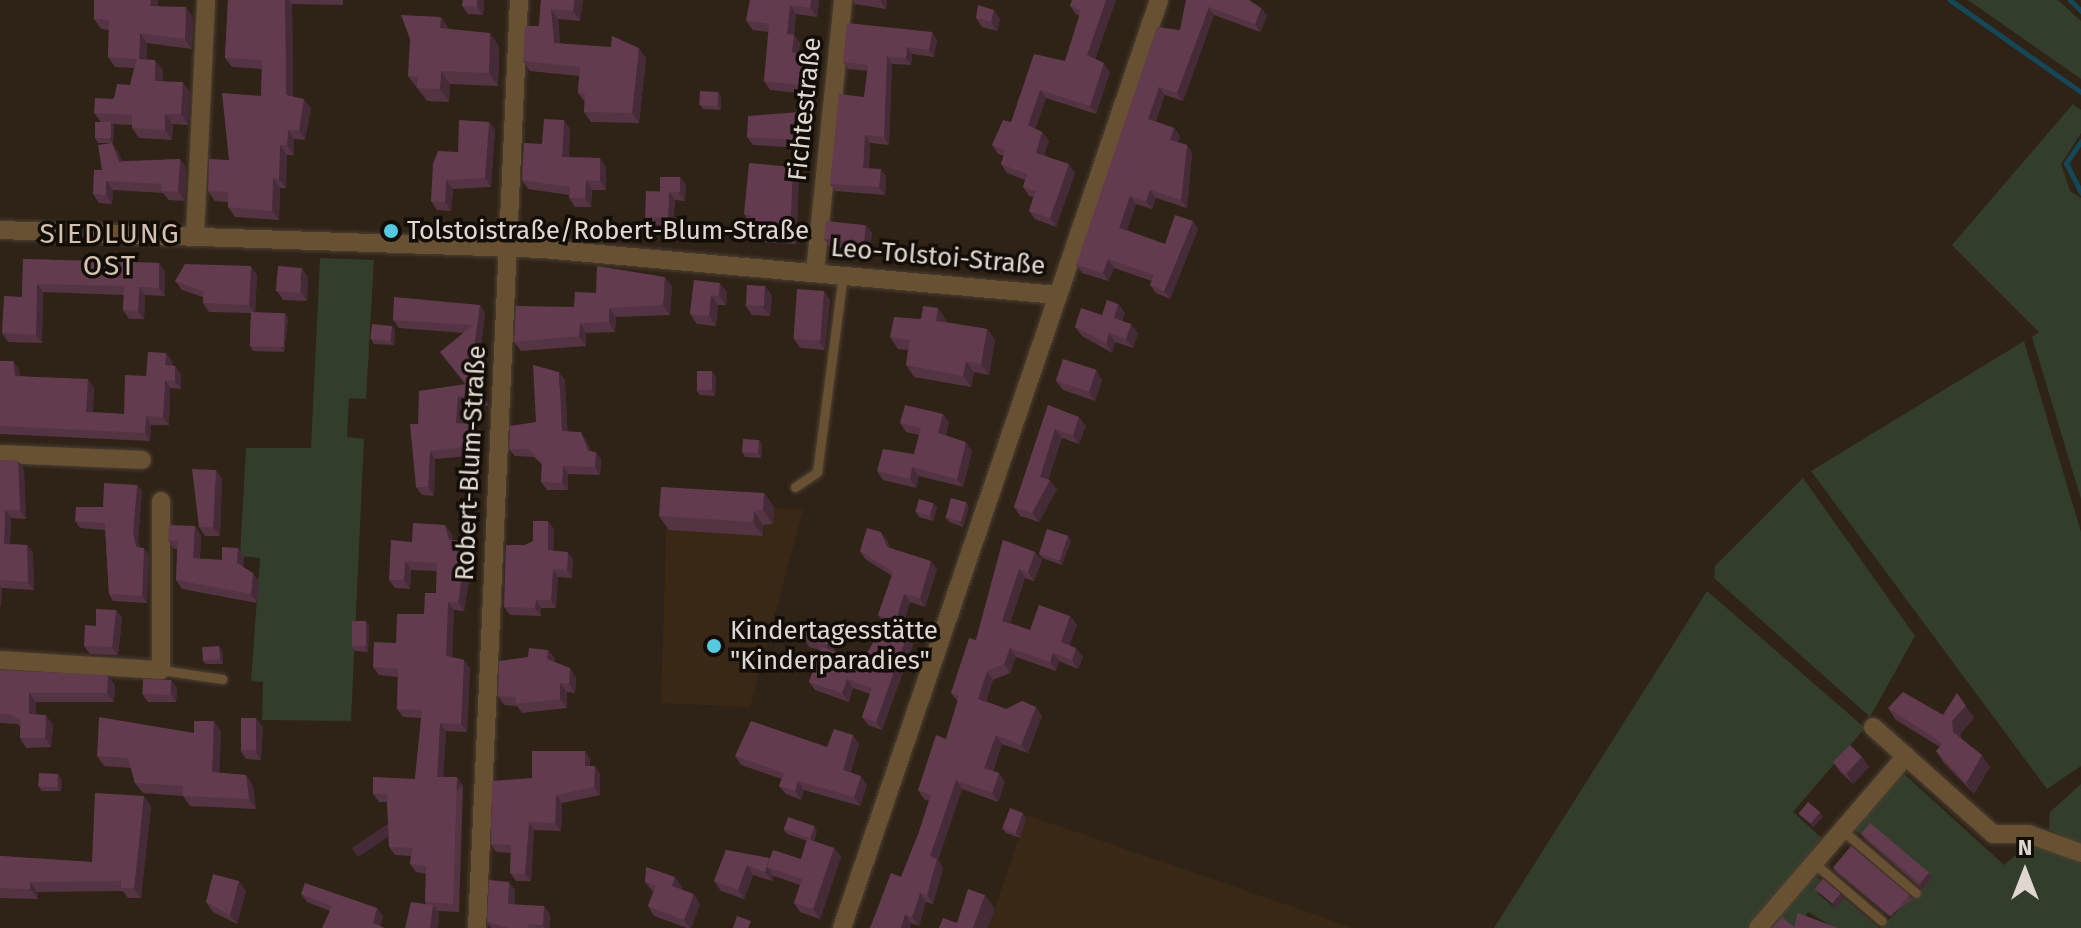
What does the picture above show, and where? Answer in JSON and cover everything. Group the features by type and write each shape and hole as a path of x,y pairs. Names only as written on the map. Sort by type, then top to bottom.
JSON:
{"street":[{"path":"195,236 206,0"},
{"name":"Robert-Blum-Straße","path":"477,928 519,0"},
{"name":"Fichtestraße","path":"815,272 843,0"},
{"path":"842,928 1159,0"},
{"name":"Leo-Tolstoi-Straße","path":"0,230 507,247 1057,295"},
{"path":"0,454 142,460"},
{"path":"0,660 161,670 161,501"},
{"path":"1873,727 1993,834 2028,834 2081,853"},
{"path":"1758,928 1906,756"}],"lane":[{"path":"795,487 817,472 843,274"},
{"path":"161,670 222,679"},
{"path":"1842,830 1916,893"},
{"path":"1814,863 1882,921"}],"shaded area":[{"name":"Kindertagesstätte \"Kinderparadies\"","path":"667,501 803,510 750,707 661,703"},
{"path":"1027,815 1354,928 988,928"}],"green space":[{"path":"1968,0 2058,0 2081,21 2081,79"},
{"path":"2073,104 2081,110 2081,133 2061,164 2070,191 2081,198 2081,499 2032,337 2039,332 1952,245"},
{"path":"320,258 374,260 366,399 349,398 347,437 364,439 351,721 262,720 263,682 251,681 260,558 240,556 246,448 311,448"},
{"path":"2024,341 2081,532 2081,766 2047,789 1811,471"},
{"path":"1803,478 1915,636 1870,717 1714,578 1715,566"},
{"path":"1707,591 1865,728 1793,812 1822,838 1749,928 1494,928"},
{"path":"1902,772 2004,865 2029,844 2081,863 2081,928 1880,928 1932,878 1854,830"},
{"path":"2081,784 2081,847 2049,829 2050,812"},
{"path":"1811,875 1827,883 1818,894 1835,908 1844,898 1879,928 1835,928 1808,912 1797,928 1767,928"}],"building":[{"path":"94,0 151,0 150,6 186,7 185,39 140,33 139,59 155,60 155,81 183,82 181,114 165,114 165,130 132,128 132,115 94,113 95,98 114,99 117,84 130,85 137,59 108,57 109,20 94,19"},
{"path":"228,0 285,0 286,95 304,99 299,130 288,130 287,145 280,145 279,179 273,178 272,211 228,207 228,192 208,191 209,159 229,160 222,93 261,96 262,60 225,58"},
{"path":"463,0 477,0 477,7 462,6"},
{"path":"541,0 574,0 573,11 551,9 554,43 611,47 612,36 639,48 632,113 584,112 585,94 578,93 580,67 523,61 525,26 539,26"},
{"path":"750,0 811,0 810,8 790,5 787,34 794,35 792,52 804,57 801,85 764,81 769,24 746,21"},
{"path":"1072,0 1106,0 1087,55 1104,63 1090,106 1040,90 1028,125 1042,132 1036,153 1069,164 1050,218 1029,211 1036,191 1023,187 1027,174 1001,164 1005,150 992,145 1003,120 1011,122 1034,54 1065,61 1081,10 1070,6"},
{"path":"1186,0 1249,0 1261,8 1255,24 1209,7 1177,93 1159,87 1148,119 1174,128 1170,140 1187,145 1181,200 1150,190 1146,201 1130,196 1119,228 1165,244 1175,215 1193,221 1164,291 1150,285 1154,275 1108,259 1103,273 1076,265 1157,27 1180,30"},
{"path":"978,5 994,10 991,22 976,18"},
{"path":"401,15 441,17 440,28 490,33 489,73 441,71 440,89 417,88 418,77 408,76 410,39"},
{"path":"847,23 932,32 929,50 907,47 906,58 887,56 884,137 865,135 863,168 881,169 879,187 830,184 839,94 864,97 868,65 843,62"},
{"path":"700,91 718,92 717,106 699,105"},
{"path":"800,112 797,140 747,137 748,116"},
{"path":"544,119 564,120 562,157 600,158 600,181 586,180 585,198 569,198 570,187 522,180 524,143 542,144"},
{"path":"459,120 489,122 485,178 446,180 445,202 431,201 433,164 438,151 458,152"},
{"path":"95,122 111,122 111,138 95,138"},
{"path":"112,143 119,162 180,159 178,192 162,191 162,184 106,181 106,195 93,194 94,170 102,170 98,145"},
{"path":"749,163 793,167 790,235 750,233 751,215 744,214"},
{"path":"660,177 680,177 680,192 660,192"},
{"path":"646,191 669,192 668,218 645,217"},
{"path":"826,221 866,225 864,243 824,239"},
{"path":"23,259 159,263 159,288 139,287 138,311 123,310 124,286 37,284 36,335 2,333 4,296 22,297"},
{"path":"185,264 251,266 249,305 203,303 203,291 175,281"},
{"path":"278,266 302,268 300,293 276,291"},
{"path":"597,266 665,277 663,305 609,308 609,322 580,323 579,336 514,342 516,306 574,307 575,292 596,293"},
{"path":"694,280 720,283 719,296 711,295 709,316 690,314"},
{"path":"747,285 765,286 764,306 746,305"},
{"path":"797,289 824,291 820,341 794,339"},
{"path":"394,297 480,305 471,368 483,397 458,396 456,423 475,424 475,446 430,451 428,487 416,487 410,424 418,424 419,391 466,384 440,352 473,325 393,320"},
{"path":"1107,300 1118,304 1114,318 1131,324 1126,339 1109,333 1106,343 1075,327 1081,308 1102,315"},
{"path":"923,306 938,308 936,321 987,329 981,364 966,361 963,376 906,365 910,340 890,337 894,317 921,319"},
{"path":"251,312 285,313 284,347 250,346"},
{"path":"372,324 392,326 390,341 370,339"},
{"path":"148,352 166,353 165,365 175,366 175,381 165,380 163,417 146,416 145,433 0,426 0,361 13,361 15,376 88,379 86,412 124,414 125,375 146,376"},
{"path":"1063,359 1096,370 1089,392 1056,381"},
{"path":"533,365 559,372 562,431 581,432 588,451 596,452 595,467 563,466 562,483 541,482 542,463 529,449 509,449 510,426 536,422"},
{"path":"697,371 712,371 712,390 697,390"},
{"path":"905,405 943,414 938,433 966,442 957,479 912,467 910,479 877,471 883,449 914,454 921,428 900,423"},
{"path":"1048,405 1079,417 1073,435 1055,429 1040,477 1050,480 1032,513 1014,507"},
{"path":"743,439 759,440 758,453 742,452"},
{"path":"0,460 18,461 20,510 5,510 4,544 27,545 28,582 0,580"},
{"path":"192,469 216,470 213,527 199,527"},
{"path":"104,483 137,485 133,533 136,547 144,548 142,596 109,594 105,523 75,521 76,507 103,507"},
{"path":"661,487 764,493 763,510 754,511 753,522 659,516"},
{"path":"951,498 966,502 961,521 946,517"},
{"path":"919,499 933,503 930,516 915,511"},
{"path":"533,521 548,521 548,550 568,552 567,570 553,569 551,600 536,600 535,608 504,607 506,545 525,545 533,541"},
{"path":"413,523 445,525 449,540 468,541 458,602 448,602 446,656 464,660 461,724 440,723 437,777 457,777 453,904 425,902 426,866 410,864 413,848 389,847 387,794 373,794 373,777 415,779 422,710 397,709 398,669 373,667 374,642 396,643 397,614 424,614 425,593 436,593 437,563 405,561 404,580 389,580 391,540 412,542"},
{"path":"169,525 195,526 193,558 222,560 222,547 238,548 237,563 253,573 251,594 176,580 178,541 168,540"},
{"path":"867,528 881,532 887,547 931,561 920,598 904,594 896,620 878,615 893,572 860,551"},
{"path":"1047,529 1068,536 1060,561 1039,554"},
{"path":"1003,540 1035,552 1028,572 1019,569 1002,621 1030,630 1039,605 1070,616 1061,642 1076,648 1072,660 1053,653 1050,662 1010,648 1004,664 987,671 978,699 1006,709 1022,701 1036,707 1021,745 996,735 984,768 999,773 992,793 956,780 930,856 937,859 927,895 920,893 912,917 905,914 901,928 870,928 891,873 901,877 919,832 931,795 918,790 936,735 946,739 959,696 951,693 969,638 976,640"},
{"path":"96,609 116,610 112,647 84,646 85,625 96,626"},
{"path":"886,619 910,627 876,722 862,717 872,688 847,679 842,693 809,682 821,647 863,661"},
{"path":"352,621 366,621 366,646 352,646"},
{"path":"807,625 831,633 827,645 803,637"},
{"path":"219,646 220,659 203,660 202,647"},
{"path":"529,648 548,650 547,659 570,668 569,684 560,683 560,699 516,704 516,697 498,696 499,661 528,657"},
{"path":"0,670 108,675 107,693 29,693 29,714 46,715 45,738 20,738 21,721 10,714 0,714"},
{"path":"143,679 171,680 170,695 142,694"},
{"path":"1903,692 1943,715 1957,693 1966,706 1952,721 1953,732 1982,755 1966,783 1936,751 1942,744 1888,708"},
{"path":"99,717 194,733 194,721 214,721 212,772 246,775 249,799 183,796 183,786 135,783 128,758 97,756"},
{"path":"241,718 256,718 256,750 241,750"},
{"path":"751,721 827,747 834,729 853,735 843,770 861,776 854,797 798,781 795,791 779,786 784,773 735,756"},
{"path":"1850,745 1862,757 1845,774 1833,762"},
{"path":"532,751 585,751 585,766 595,766 594,787 556,795 555,823 529,822 525,874 510,873 511,845 491,844 492,781 532,778"},
{"path":"39,773 58,774 57,787 38,786"},
{"path":"95,793 144,796 134,888 121,888 121,881 30,882 30,889 0,888 0,856 92,862"},
{"path":"1808,802 1820,812 1811,824 1798,813"},
{"path":"1010,808 1023,813 1015,834 1002,829"},
{"path":"788,817 814,826 810,838 784,829"},
{"path":"1870,823 1929,872 1920,883 1861,834"},
{"path":"807,839 834,848 813,909 794,903 802,879 767,867 773,850 801,859"},
{"path":"1851,846 1909,895 1891,916 1833,867"},
{"path":"726,850 769,858 765,872 747,865 749,859 738,890 714,881"},
{"path":"646,867 675,877 672,886 694,894 684,920 648,906 656,886 645,882"},
{"path":"213,874 239,881 230,915 206,902"},
{"path":"1823,879 1841,894 1832,904 1815,889"},
{"path":"489,880 509,882 508,904 544,906 543,925 509,928 487,922"},
{"path":"305,883 377,908 373,923 385,928 322,928 332,906 301,894"},
{"path":"968,889 985,895 973,928 939,928 943,918 957,923"},
{"path":"411,902 433,905 430,928 405,928"},
{"path":"1798,913 1838,928 1772,928 1782,917 1794,927"},
{"path":"737,916 751,921 748,928 733,928"}],"waterway":[{"path":"1950,0 2081,92"},
{"path":"2070,0 2081,11"},
{"path":"2081,141 2066,163 2081,192"}],"place":[{"name":"Tolstoistraße/Robert-Blum-Straße","path":"391,231"},
{"name":"Kindertagesstätte \"Kinderparadies\"","path":"714,646"}],"district":[{"name":"SIEDLUNG OST","path":"110,250"}]}
